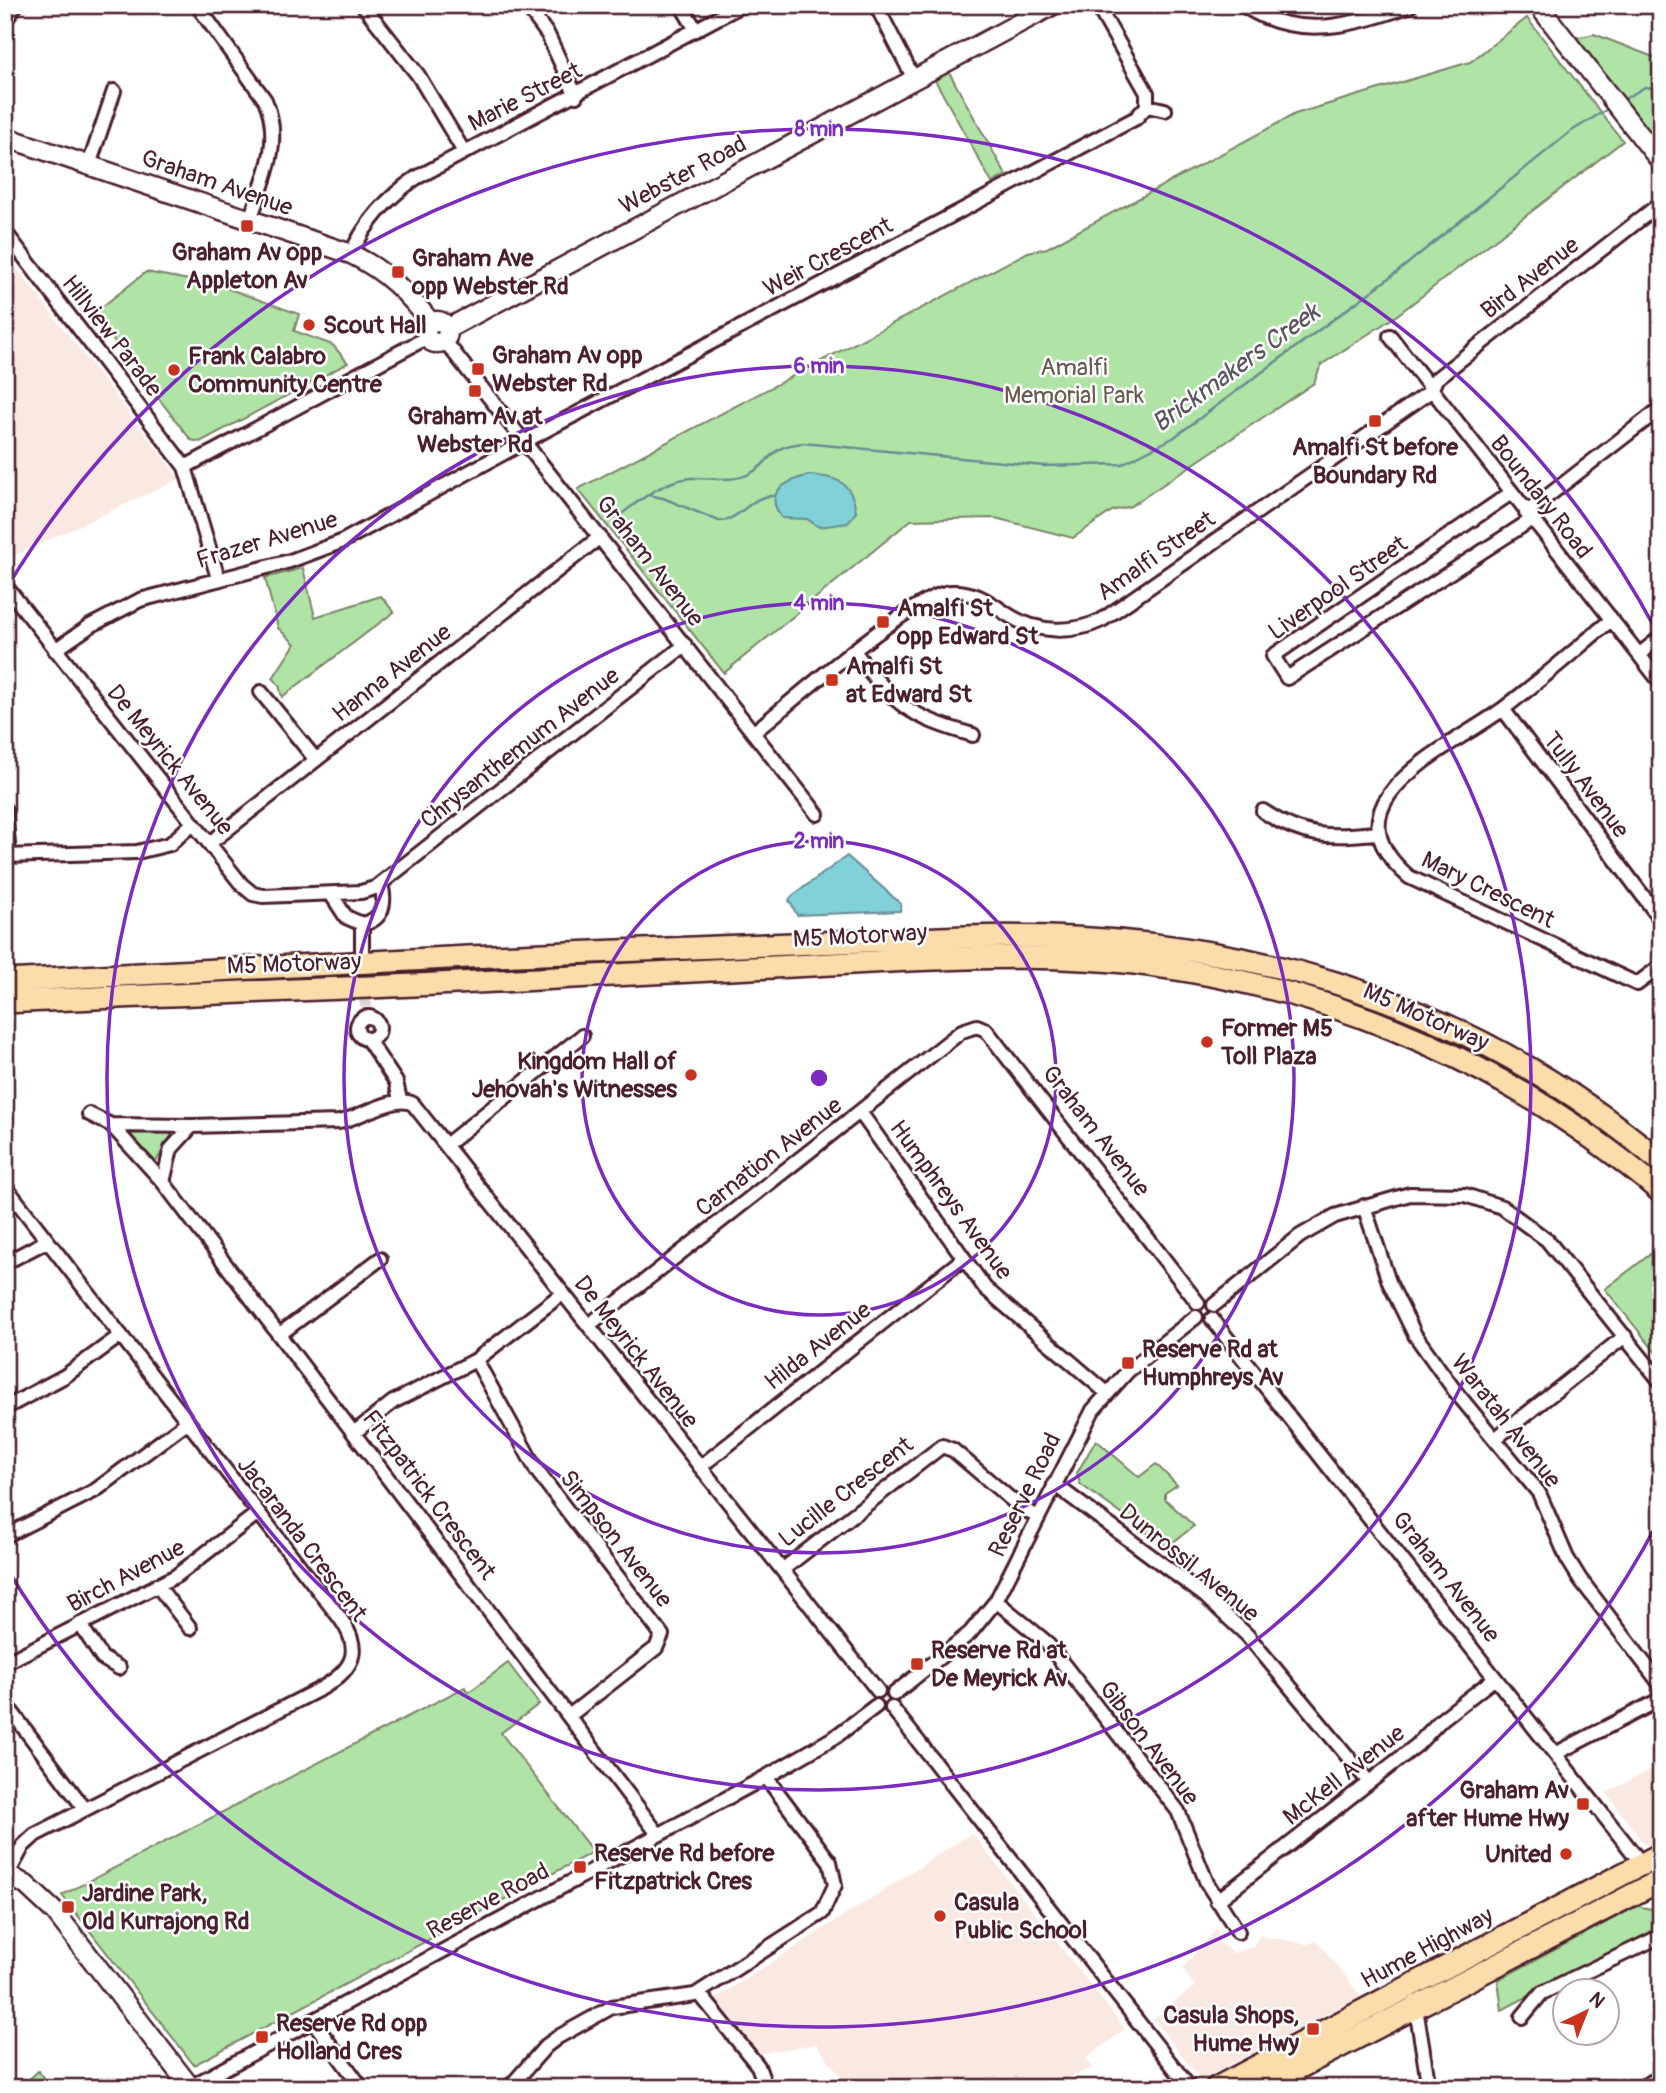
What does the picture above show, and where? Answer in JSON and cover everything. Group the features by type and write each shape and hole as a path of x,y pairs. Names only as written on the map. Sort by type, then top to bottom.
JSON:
{"highway":[{"name":"M5 Motorway","path":"5,981 468,957 965,937 1027,935 1138,941 1217,952 1293,970 1418,1013 1527,1068 1583,1103 1661,1162"},
{"name":"M5 Motorway","path":"5,1002 411,986 944,958 1067,959 1145,964 1258,984 1354,1012 1415,1038 1472,1065 1543,1104 1597,1141 1661,1192"},
{"name":"Hume Highway","path":"1260,2088 1651,1859"},
{"name":"Hume Highway","path":"1216,2088 1659,1883"}],"street":[{"path":"5,21 16,5"},
{"path":"197,5 265,100 270,113 273,127 270,162 250,219"},
{"path":"363,5 418,75 464,152"},
{"path":"526,5 548,35 576,96"},
{"path":"681,5 696,30"},
{"name":"Marie Street","path":"351,254 358,239 396,193 464,152 576,96 742,5"},
{"path":"876,5 914,79"},
{"name":"Webster Road","path":"185,467 1053,5"},
{"path":"1097,5 1147,93 1147,106 1165,110"},
{"path":"1243,5 1255,13 1314,29 1357,24 1411,5"},
{"path":"1538,5 1661,162"},
{"path":"89,165 114,92"},
{"name":"Weir Crescent","path":"524,443 1136,118 1147,106"},
{"name":"Graham Avenue","path":"5,137 351,254 397,283 817,814"},
{"name":"Bird Avenue","path":"1431,391 1436,379 1661,203"},
{"name":"Hillview Parade","path":"5,232 185,467"},
{"name":"Boundary Road","path":"1390,336 1661,683"},
{"name":"Amalfi Street","path":"752,733 920,602 951,592 982,598 1017,620 1045,629 1077,629 1102,620 1431,391"},
{"name":"Liverpool Street","path":"1511,493 1273,656 1287,678 1529,516 1661,408"},
{"name":"Frazer Avenue","path":"55,650 90,626 140,600 290,561 341,542 524,443"},
{"path":"185,467 218,578"},
{"name":"Hanna Avenue","path":"210,843 600,537"},
{"name":"De Meyrick Avenue","path":"8,589 242,886 263,897 361,892"},
{"path":"1262,811 1281,824 1324,837 1377,833 1386,799 1399,780 1503,709 1611,621"},
{"path":"1639,654 1661,637"},
{"name":"Chrysanthemum Avenue","path":"361,892 381,884 685,645"},
{"path":"855,652 882,687 909,712 930,723 973,735"},
{"path":"261,692 316,760"},
{"name":"Tully Avenue","path":"1503,709 1661,920"},
{"path":"5,810 7,855 137,852 170,844 193,822"},
{"name":"Mary Crescent","path":"1377,833 1390,861 1409,877 1637,984 1661,965"},
{"path":"331,894 346,917 362,924 374,919 383,908 385,899 381,884"},
{"path":"362,924 362,951"},
{"name":"De Meyrick Avenue","path":"366,1013 358,1024 357,1031 368,1040 396,1082 400,1100 416,1107 878,1691"},
{"name":"Graham Avenue","path":"977,1026 986,1030 1198,1303"},
{"name":"Carnation Avenue","path":"589,1325 962,1031 977,1026"},
{"path":"446,1145 582,1036"},
{"name":"Fitzpatrick Crescent","path":"110,1125 339,1122 355,1119 400,1100"},
{"name":"Humphreys Avenue","path":"860,1112 906,1173 985,1288 1107,1393"},
{"name":"Fitzpatrick Crescent","path":"89,1114 110,1125 163,1182 658,1834"},
{"path":"163,1182 172,1149 192,1126"},
{"name":"Jacaranda Crescent","path":"5,1186 347,1627 353,1645 349,1666 339,1677 28,1840 6,1873"},
{"path":"1213,1305 1300,1236 1335,1216 1410,1194 1465,1195 1502,1207 1547,1240 1661,1382"},
{"name":"Waratah Avenue","path":"1364,1206 1389,1282 1415,1335 1539,1493 1567,1558 1580,1579 1661,1685"},
{"path":"5,1263 47,1241"},
{"path":"280,1334 380,1259"},
{"name":"Hilda Avenue","path":"700,1467 963,1259"},
{"path":"355,1432 393,1402 476,1360 564,1293"},
{"path":"1208,1301 1213,1305 1216,1311 1212,1319 1202,1321 1196,1317 1195,1308 1198,1303 1208,1301"},
{"name":"Reserve Road","path":"894,1694 970,1633 996,1601 1082,1427 1107,1393 1128,1371 1196,1317"},
{"name":"Graham Avenue","path":"1212,1319 1555,1754 1651,1859 1659,1883"},
{"path":"5,1408 65,1376 121,1335"},
{"path":"1495,1438 1625,1336"},
{"name":"Simpson Avenue","path":"476,1360 543,1479 662,1635 656,1648 569,1716"},
{"path":"5,1536 96,1490 187,1422"},
{"name":"Lucille Crescent","path":"782,1570 942,1446 953,1450 1020,1507 1038,1517"},
{"name":"Dunrossil Avenue","path":"1054,1484 1205,1596 1248,1636 1368,1781"},
{"name":"Birch Avenue","path":"5,1663 157,1585 205,1557 258,1513"},
{"path":"157,1585 190,1628"},
{"name":"Gibson Avenue","path":"996,1601 1046,1642 1178,1811 1217,1902 1238,1932"},
{"path":"80,1624 102,1658 119,1668"},
{"name":"McKell Avenue","path":"1217,1902 1417,1745 1441,1720 1495,1678"},
{"path":"888,1690 894,1694 895,1703 891,1708 885,1710 876,1706 874,1697 878,1691 888,1690"},
{"path":"1555,1754 1661,1699"},
{"path":"5,1703 85,1809"},
{"name":"Reserve Road","path":"191,2087 766,1777 835,1737 876,1706"},
{"path":"891,1708 1190,2088"},
{"path":"509,2088 554,2040 612,2007 699,1993 813,1920 828,1904 834,1874 830,1862 766,1777"},
{"path":"6,1873 26,1885 55,1912 191,2087"},
{"path":"1522,2017 1542,1993 1661,1936"},
{"path":"699,1993 758,2066 766,2088"},
{"path":"1412,1997 1429,2088"},
{"path":"313,2021 362,2088"},
{"path":"1640,2088 1661,2077"}],"shaded area":[{"path":"5,253 180,479 5,560"},
{"path":"1661,1764 1661,1840 1650,1845 1644,1844 1606,1793"},
{"name":"Casula Public School","path":"972,1833 1125,2029 1086,2059 1093,2068 1043,2088 850,2088 816,2044 757,2054 715,1999"},
{"path":"1217,1928 1219,1943 1234,1953 1253,1946 1260,1936 1307,1944 1317,1941 1361,1996 1201,2080 1153,2019 1195,1986 1182,1969"}],"green space":[{"name":"Amalfi Memorial Park","path":"1527,18 1623,141 1396,316 1321,365 1314,383 1131,506 1112,511 1073,538 995,518 911,520 724,673 578,489 1028,252 1047,248 1295,114 1470,62"},
{"path":"1594,34 1661,60 1661,141 1653,147 1570,39"},
{"path":"945,65 1006,175 992,183 931,73"},
{"path":"146,272 221,286 299,314 294,331 333,345 348,363 200,442 191,440 93,314"},
{"path":"303,568 315,617 381,596 394,612 282,697 279,685 273,678 295,644 278,628 265,578"},
{"path":"126,1130 171,1131 172,1134 154,1165 125,1133"},
{"path":"1661,1246 1661,1359 1605,1289"},
{"path":"1096,1440 1139,1477 1156,1464 1177,1485 1165,1493 1165,1499 1194,1526 1167,1547 1080,1484 1077,1473"},
{"path":"508,1663 539,1704 501,1733 593,1852 194,2065 62,1895 465,1687 469,1692"},
{"path":"1637,1906 1651,1909 1656,1916 1654,1930 1563,1978 1550,1978 1550,1985 1502,2010 1498,1980"},
{"path":"38,2071 50,2085 47,2088 20,2088"}],"water":[{"path":"809,475 828,477 847,488 856,512 848,523 819,527 807,519 782,518 776,509 775,501 779,489"},
{"path":"847,856 901,904 900,911 797,915 789,900 792,896"}],"waterway":[{"name":"Brickmakers Creek","path":"1621,101 1645,87 1661,89"},
{"name":"Brickmakers Creek","path":"615,519 650,493 669,483 690,478 742,477 757,469 776,451 803,443 1044,466 1122,464 1173,438 1396,273 1570,132 1609,108"},
{"path":"648,495 663,498 719,521 727,520 759,499 775,496"}],"tunnel":[{"path":"363,959 366,1008"}],"place":[{"name":"Graham Av opp Appleton Av","path":"247,226"},
{"name":"Graham Ave opp Webster Rd","path":"398,272"},
{"name":"Scout Hall","path":"309,325"},
{"name":"Graham Av opp Webster Rd","path":"478,369"},
{"name":"Frank Calabro Community Centre","path":"174,370"},
{"name":"Graham Av at Webster Rd","path":"475,391"},
{"name":"Amalfi St before Boundary Rd","path":"1375,421"},
{"name":"Amalfi St opp Edward St","path":"883,622"},
{"name":"Amalfi St at Edward St","path":"832,680"},
{"name":"Former M5 Toll Plaza","path":"1207,1042"},
{"name":"Kingdom Hall of Jehovah's Witnesses","path":"691,1075"},
{"name":"Reserve Rd at Humphreys Av","path":"1128,1363"},
{"name":"Reserve Rd at De Meyrick Av","path":"917,1664"},
{"name":"Graham Av after Hume Hwy","path":"1583,1804"},
{"name":"United","path":"1566,1854"},
{"name":"Reserve Rd before Fitzpatrick Cres","path":"580,1867"},
{"name":"Jardine Park, Old Kurrajong Rd","path":"68,1907"},
{"name":"Casula Public School","path":"940,1916"},
{"name":"Casula Shops, Hume Hwy","path":"1313,2029"},
{"name":"Reserve Rd opp Holland Cres","path":"262,2037"}]}
